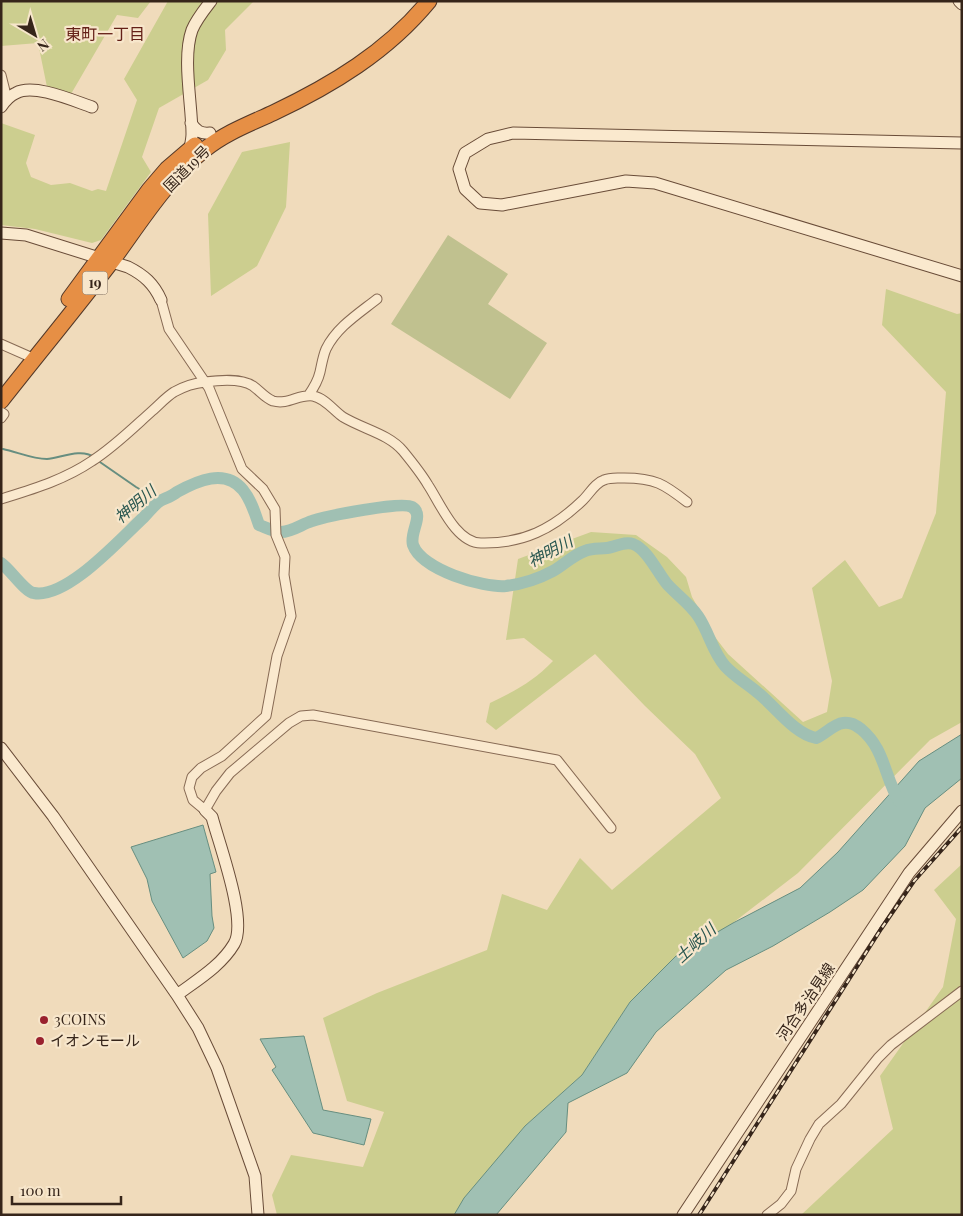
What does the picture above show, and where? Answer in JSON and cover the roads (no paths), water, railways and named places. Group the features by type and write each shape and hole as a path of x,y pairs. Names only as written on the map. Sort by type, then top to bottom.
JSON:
{"highway":[{"name":"国道19号","path":"1,400 30,356 106,259 153,205 188,157 210,133 246,114 312,85 360,55 398,23 418,1"},
{"name":"国道19号","path":"106,259 149,190 167,169 221,138 337,80 371,58 396,36 429,1"},
{"name":"国道19号","path":"1,384 30,356"}],"street":[{"path":"188,157 192,137 189,42 192,30 211,1"},
{"path":"1,75 4,103"},
{"path":"4,103 17,92 30,90 49,93 92,107"},
{"path":"191,123 199,132 210,133"},
{"path":"149,190 159,172 181,147 191,123"},
{"path":"962,143 513,133 488,139 465,153 459,169 465,189 480,203 502,205 626,181 655,183 962,276"},
{"path":"1,233 26,235 106,259 141,274 152,284 160,300 169,329 204,382 242,469 263,489 275,509 276,536 285,557 284,575 291,616 277,656 266,716 222,756 201,768 192,777 189,788 193,800 212,817 238,910 239,926 236,942 225,958 177,995"},
{"path":"308,396 316,385 322,358 334,335 342,326 377,299"},
{"path":"1,344 30,356"},
{"path":"1,499 60,480 72,474 102,454 173,392 204,382 224,380 246,382 269,399 281,403 300,397 314,396 324,401 343,417 393,440 403,450 429,486 456,529 469,541 478,543 517,541 540,532 573,508 602,480 610,478 643,478 654,481 687,502"},
{"path":"1,412 4,414 1,418"},
{"path":"205,810 216,791 230,773 289,723 301,716 313,716 557,760 611,828"},
{"path":"1,748 53,816 198,1028 218,1068 255,1176 258,1215"},
{"name":"河合多治見線","path":"683,1215 909,873 962,811"},
{"path":"767,1215 781,1204 791,1191 796,1170 819,1124 841,1104 878,1058 891,1045 962,991"}],"waterway":[{"path":"3,449 42,459 77,453 89,454 94,457"},
{"path":"97,460 160,501"},
{"name":"神明川","path":"1,563 30,592 47,592 62,587 92,566 160,501 193,484 219,478 228,479 236,483 251,502 259,525 278,532 289,531 312,521 380,507 412,507 416,510 417,514 412,540 419,554 428,562 454,576 483,584 506,586 524,582 553,571 576,555 588,550 627,543 633,544 643,551 667,584 695,612 725,666 764,698 792,725 816,738 836,725 843,723 851,723 861,729 869,737 880,754 899,801"}],"railway":[{"path":"699,1215 881,929 914,881 962,827"}],"place":[{"name":"3COINS","path":"44,1020"},
{"name":"イオンモール","path":"40,1041"}],"district":[{"name":"東町一丁目","path":"105,34"}],"water label":[{"name":"土岐川","path":"695,943"}]}
